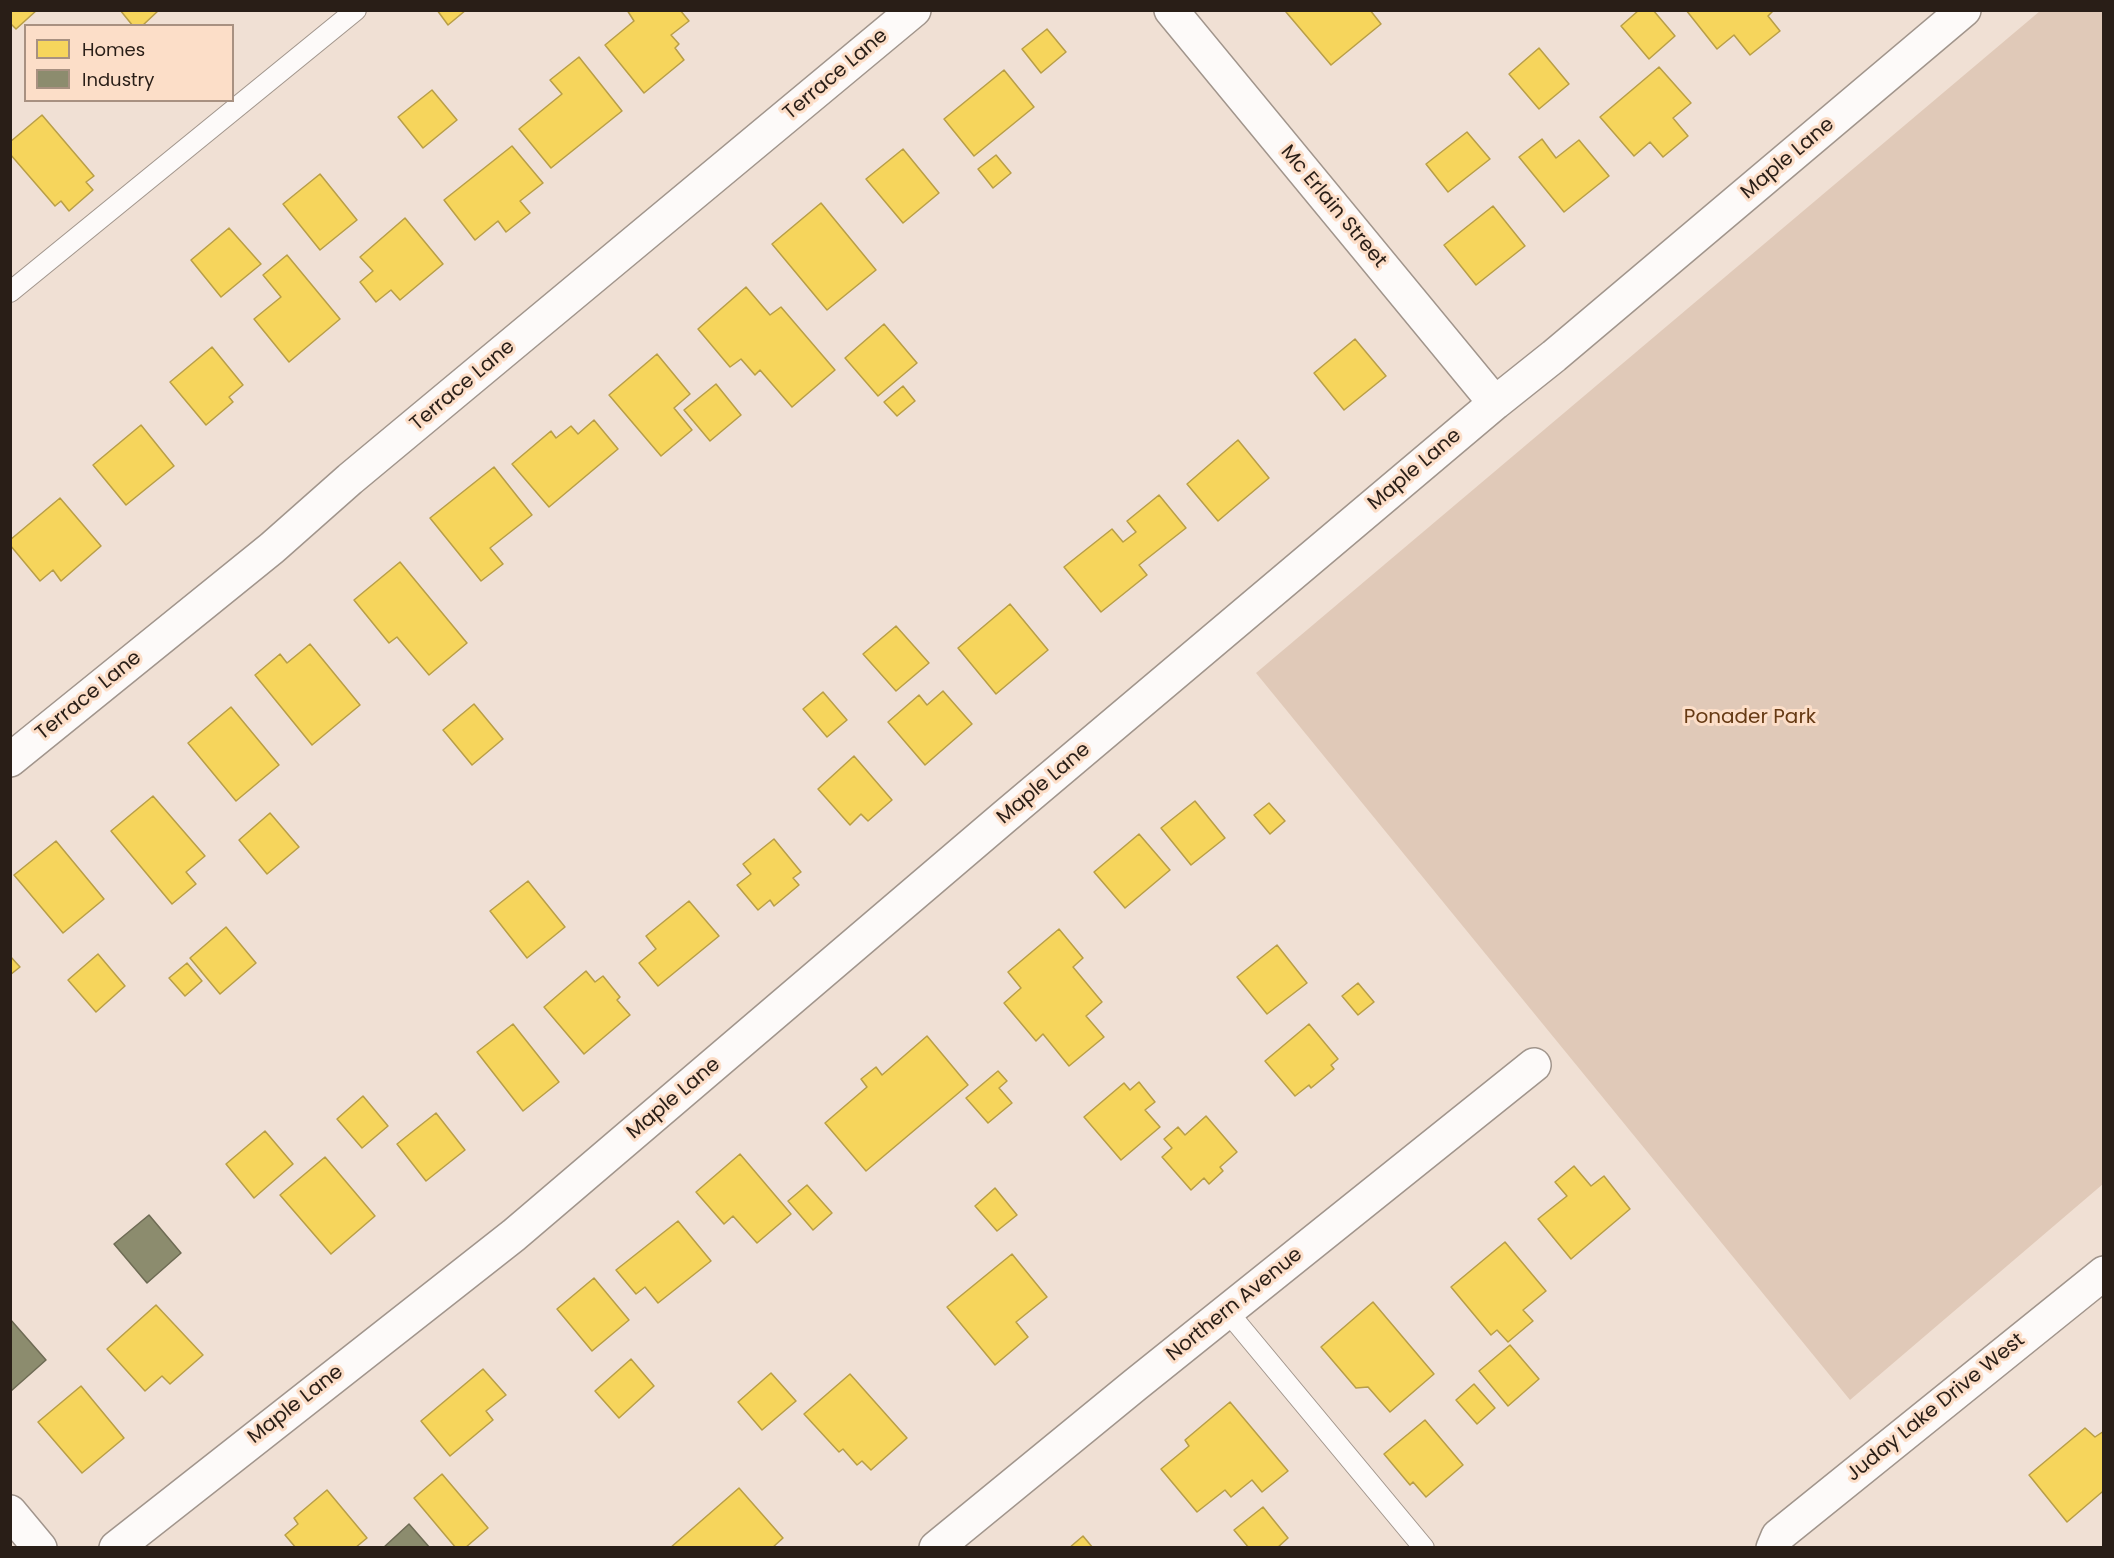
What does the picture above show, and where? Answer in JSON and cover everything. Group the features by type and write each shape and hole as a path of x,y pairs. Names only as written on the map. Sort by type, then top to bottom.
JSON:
{"street":[{"name":"Terrace Lane","path":"10,760 272,548 350,479 914,10"},
{"name":"Mc Erlain Street","path":"1171,10 1495,403"},
{"name":"Maple Lane","path":"116,1548 514,1235 1012,810 1964,10"},
{"name":"Northern Avenue","path":"936,1548 1534,1065"},
{"name":"Juday Lake Drive West","path":"1773,1548 1779,1536 2103,1272"},
{"path":"10,1512 40,1548"}],"lane":[{"path":"10,292 356,10"},
{"path":"1227,1311 1424,1548"}],"green space":[{"name":"Ponader Park","path":"2040,11 2103,11 2103,1184 1850,1400 1256,673"}],"building: Homes":[{"path":"10,10 37,10 16,29 10,23"},
{"path":"120,10 159,10 144,24 131,24"},
{"path":"437,10 466,10 448,25"},
{"path":"627,10 680,10 689,21 671,35 679,44 675,48 684,60 644,93 605,45 634,21"},
{"path":"1288,10 1370,10 1381,24 1331,65 1286,12"},
{"path":"1639,10 1653,10 1675,36 1649,59 1621,26"},
{"path":"1686,10 1774,10 1768,16 1780,31 1750,55 1734,35 1717,49"},
{"path":"1047,29 1066,52 1041,73 1022,49"},
{"path":"1539,48 1569,84 1539,109 1509,74"},
{"path":"579,57 622,111 551,168 519,129 562,94 550,80"},
{"path":"1659,67 1691,103 1673,118 1688,136 1663,157 1650,142 1634,156 1600,117"},
{"path":"1004,70 1034,107 974,156 944,119"},
{"path":"432,90 457,120 423,148 398,117"},
{"path":"42,115 94,176 86,182 93,190 69,211 61,201 55,206 10,154 10,142"},
{"path":"1467,132 1490,159 1448,192 1426,164"},
{"path":"1542,139 1556,158 1579,140 1609,176 1564,212 1519,157"},
{"path":"512,146 543,183 520,201 530,213 506,232 498,221 475,240 444,200"},
{"path":"903,149 939,193 903,223 866,179"},
{"path":"996,155 1011,173 993,188 978,169"},
{"path":"320,174 357,220 320,250 283,204"},
{"path":"821,203 876,270 827,310 772,244"},
{"path":"1493,206 1525,246 1476,285 1444,245"},
{"path":"405,218 443,264 400,300 391,290 376,302 360,282 373,271 360,257"},
{"path":"229,228 261,264 221,297 191,260"},
{"path":"287,255 340,319 289,362 254,319 281,297 263,275"},
{"path":"746,287 770,315 781,307 835,370 792,407 760,370 755,375 741,359 730,367 698,329"},
{"path":"884,324 917,363 878,396 845,358"},
{"path":"1355,339 1386,376 1344,410 1314,373"},
{"path":"212,347 243,385 229,397 233,402 206,425 170,382"},
{"path":"657,354 690,394 674,408 692,430 661,456 609,395"},
{"path":"716,384 741,415 710,441 684,410"},
{"path":"903,386 915,401 897,416 884,402"},
{"path":"594,420 618,449 549,507 512,464 551,431 556,438 571,426 578,434"},
{"path":"141,425 174,466 126,505 93,465"},
{"path":"1238,440 1269,478 1218,521 1187,484"},
{"path":"494,467 532,515 490,548 503,564 481,581 430,518"},
{"path":"1159,495 1186,528 1139,565 1147,575 1101,612 1064,567 1112,529 1123,542 1136,532 1127,521"},
{"path":"60,498 101,546 61,581 53,570 40,581 10,545 10,540"},
{"path":"400,562 467,643 429,675 397,637 389,643 354,600"},
{"path":"1010,604 1048,650 996,694 958,648"},
{"path":"896,626 929,663 896,691 863,654"},
{"path":"310,644 360,705 312,745 255,675 280,654 287,663"},
{"path":"943,691 972,724 925,765 888,722 919,695 927,705"},
{"path":"823,692 847,720 827,737 803,709"},
{"path":"474,704 503,739 472,765 443,730"},
{"path":"231,707 279,765 236,801 188,743"},
{"path":"854,756 892,800 868,821 861,814 850,825 818,789"},
{"path":"153,796 205,856 186,872 196,884 172,904 111,831"},
{"path":"1195,801 1225,838 1191,865 1161,828"},
{"path":"1269,803 1285,821 1270,834 1254,815"},
{"path":"270,813 299,847 267,874 239,840"},
{"path":"1139,834 1170,870 1125,908 1094,872"},
{"path":"774,839 801,872 793,878 799,885 774,906 770,900 758,910 737,885 751,874 743,864"},
{"path":"56,841 104,899 63,933 14,875"},
{"path":"528,881 565,927 527,958 490,911"},
{"path":"689,901 719,936 658,986 639,963 656,949 646,936"},
{"path":"226,927 256,963 220,994 190,958"},
{"path":"1059,929 1083,958 1073,967 1102,1002 1086,1016 1104,1037 1069,1066 1043,1034 1036,1041 1004,1003 1021,988 1008,972"},
{"path":"1277,945 1307,983 1267,1014 1237,977"},
{"path":"98,954 125,986 96,1012 68,980"},
{"path":"10,956 20,967 10,975"},
{"path":"187,963 202,981 185,996 169,978"},
{"path":"586,971 595,982 603,976 620,997 617,1000 630,1015 584,1054 544,1007"},
{"path":"1358,983 1374,1002 1358,1015 1342,996"},
{"path":"513,1024 559,1082 523,1111 477,1052"},
{"path":"1309,1024 1338,1059 1331,1065 1334,1069 1311,1088 1309,1085 1295,1096 1265,1061"},
{"path":"927,1036 968,1085 866,1171 825,1123 867,1087 861,1079 876,1067 882,1075"},
{"path":"998,1071 1007,1081 999,1088 1012,1103 988,1123 966,1098"},
{"path":"1139,1082 1155,1102 1145,1110 1160,1127 1121,1160 1084,1117 1124,1083 1130,1090"},
{"path":"363,1096 388,1126 362,1148 337,1119"},
{"path":"436,1113 465,1150 426,1181 397,1144"},
{"path":"1206,1116 1237,1152 1220,1167 1223,1171 1209,1184 1204,1178 1191,1190 1162,1157 1172,1148 1164,1139 1178,1127 1185,1135"},
{"path":"265,1131 293,1164 254,1198 226,1164"},
{"path":"740,1154 791,1214 757,1243 733,1216 724,1224 696,1192"},
{"path":"325,1157 375,1216 331,1254 280,1195"},
{"path":"1574,1166 1591,1186 1604,1176 1630,1209 1571,1259 1538,1219 1567,1196 1555,1182"},
{"path":"807,1185 832,1213 813,1230 788,1201"},
{"path":"995,1188 1017,1215 997,1231 975,1206"},
{"path":"678,1221 711,1261 658,1303 645,1287 636,1294 616,1270"},
{"path":"1505,1242 1546,1291 1523,1310 1533,1321 1508,1342 1497,1330 1491,1335 1451,1287"},
{"path":"1012,1254 1047,1297 1016,1322 1028,1337 995,1365 947,1307"},
{"path":"594,1278 629,1320 592,1351 557,1309"},
{"path":"1373,1302 1434,1374 1390,1412 1368,1387 1356,1388 1321,1347"},
{"path":"156,1305 203,1355 170,1384 162,1376 145,1391 107,1349"},
{"path":"1510,1345 1539,1379 1508,1406 1479,1371"},
{"path":"631,1359 654,1386 619,1418 595,1391"},
{"path":"483,1369 506,1395 486,1411 493,1420 450,1456 421,1421"},
{"path":"771,1373 796,1401 762,1430 738,1402"},
{"path":"850,1374 907,1438 871,1470 862,1461 857,1465 843,1449 839,1452 804,1414"},
{"path":"1474,1384 1495,1408 1477,1424 1456,1400"},
{"path":"81,1386 124,1438 82,1473 38,1422"},
{"path":"1230,1402 1288,1471 1262,1492 1252,1480 1231,1497 1225,1490 1197,1512 1161,1469 1189,1446 1185,1440"},
{"path":"1425,1420 1463,1465 1426,1497 1413,1482 1410,1485 1384,1454"},
{"path":"2085,1428 2095,1437 2104,1431 2104,1493 2102,1492 2067,1522 2029,1475"},
{"path":"442,1474 488,1528 465,1548 456,1548 414,1498"},
{"path":"739,1488 783,1538 772,1548 670,1548"},
{"path":"327,1490 367,1538 355,1548 296,1548 285,1535 298,1524 294,1518"},
{"path":"1263,1507 1288,1538 1277,1548 1249,1548 1234,1530"},
{"path":"1083,1536 1093,1548 1069,1548"}],"building: Industry":[{"path":"149,1215 181,1253 147,1283 114,1244"},
{"path":"10,1319 46,1360 11,1391 10,1390"},
{"path":"409,1524 430,1548 383,1548"}]}
